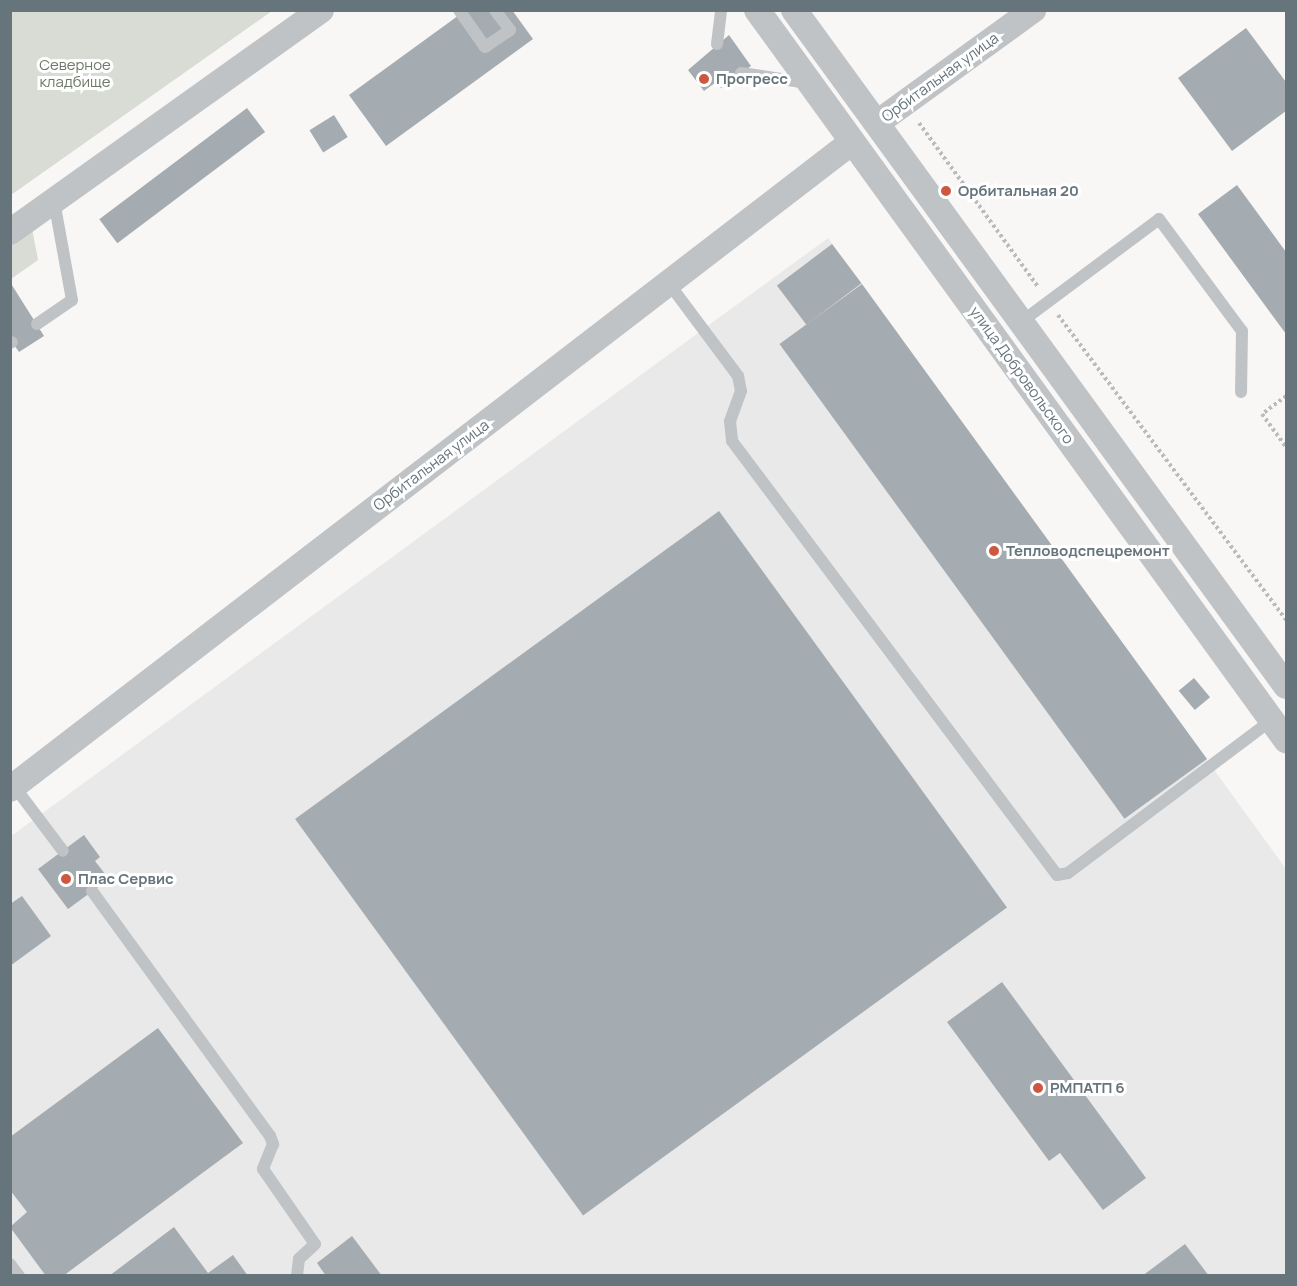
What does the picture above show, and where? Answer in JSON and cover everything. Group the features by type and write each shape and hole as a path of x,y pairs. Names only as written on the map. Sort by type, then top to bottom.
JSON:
{"street":[{"path":"10,232 321,10"},
{"name":"улица Добровольского","path":"757,10 1279,730"},
{"name":"улица Добровольского","path":"794,10 1287,686"},
{"name":"Орбитальная улица","path":"877,123 1033,10"},
{"name":"Орбитальная улица","path":"12,787 196,643 670,285 852,142"}],"lane":[{"path":"459,10 486,47 510,30 495,10"},
{"path":"717,44 721,10"},
{"path":"741,73 810,83"},
{"path":"37,324 72,300 54,201"},
{"path":"1022,322 1159,219 1242,331 1241,392"},
{"path":"670,285 738,376 741,391 730,421 732,441 1057,875 1068,873 1279,730"},
{"path":"12,787 63,851"},
{"path":"92,891 270,1136 273,1144 263,1169 315,1244 299,1259 297,1275"},
{"path":"10,1264 19,1275"}],"path":[{"path":"905,103 1048,302 1287,620"},
{"path":"1287,396 1262,414 1287,447"}],"shaded area":[{"path":"828,238 1286,869 1286,1275 11,1275 10,837"}],"green space":[{"name":"Северное кладбище","path":"11,10 272,10 272,11 11,195"},
{"path":"31,223 38,260 11,279 10,238"}],"building":[{"path":"466,10 512,10 533,39 386,146 349,95"},
{"path":"1246,28 1286,82 1286,111 1232,151 1178,78"},
{"path":"729,35 751,66 721,88 716,82 704,91 688,70"},
{"path":"247,108 265,132 117,243 99,219"},
{"path":"334,115 348,137 323,152 309,130"},
{"path":"1237,185 1286,252 1286,334 1198,214"},
{"path":"832,244 861,283 806,325 777,286"},
{"path":"10,282 44,336 19,352 10,339"},
{"name":"Тепловодспецремонт","path":"862,284 1207,759 1125,819 779,344"},
{"path":"719,511 1007,907 583,1215 295,819"},
{"path":"1194,678 1210,697 1195,710 1179,691"},
{"path":"84,835 100,857 95,861 109,879 68,909 38,869"},
{"path":"22,896 51,936 10,966 10,904"},
{"name":"РМПАТП 6","path":"1002,982 1146,1178 1103,1210 1060,1153 1049,1161 947,1022"},
{"path":"158,1028 243,1143 63,1276 46,1276 10,1227 27,1212 10,1190 10,1137"},
{"path":"174,1227 208,1273 233,1255 248,1276 109,1276"},
{"path":"352,1236 382,1276 326,1276 317,1263"},
{"path":"1185,1244 1209,1276 1142,1276"}],"place":[{"name":"Прогресс","path":"704,79"},
{"name":"Орбитальная 20","path":"946,191"},
{"name":"Тепловодспецремонт","path":"994,551"},
{"name":"Плас Сервис","path":"66,879"},
{"name":"РМПАТП 6","path":"1038,1088"}]}
